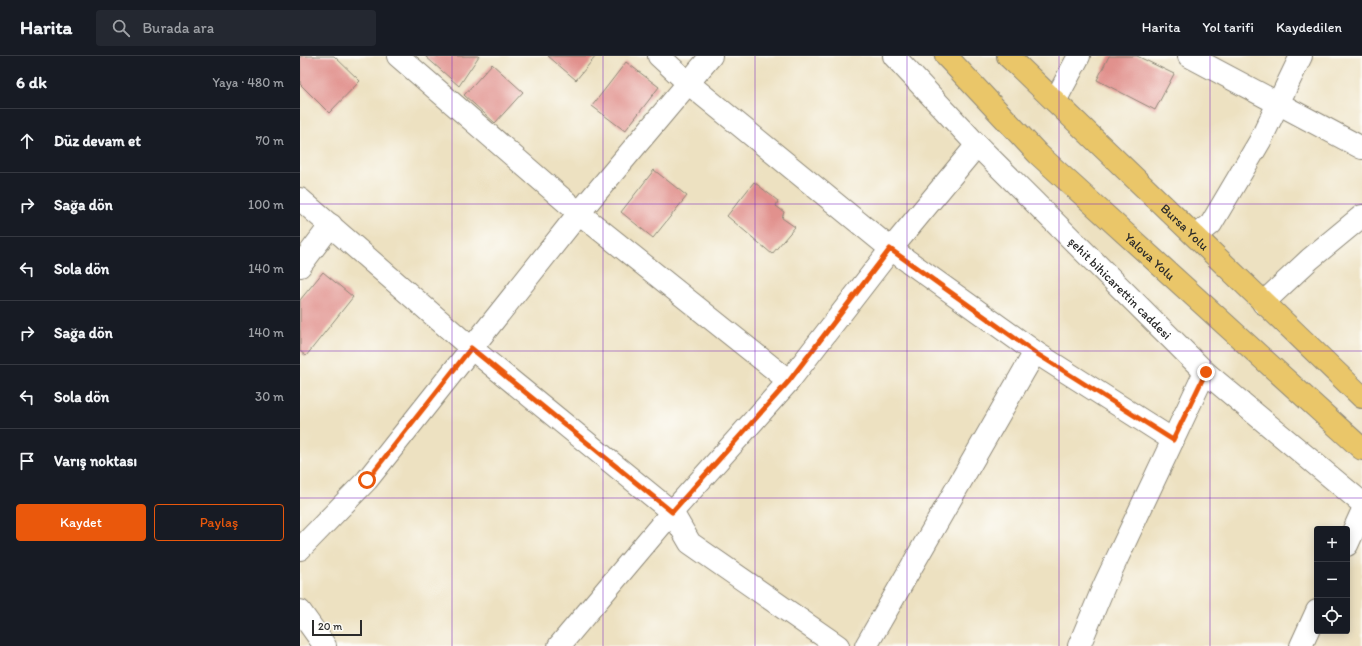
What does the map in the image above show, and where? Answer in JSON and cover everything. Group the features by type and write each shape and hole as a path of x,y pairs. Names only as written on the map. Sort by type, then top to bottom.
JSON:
{"highway":[{"name":"Yalova Yolu","path":"946,56 1038,154 1362,449"},
{"name":"Bursa Yolu","path":"1008,56 1362,397"}],"street":[{"path":"398,56 579,214 789,381"},
{"path":"659,56 688,83 890,249 1034,352 1173,440"},
{"path":"300,549 367,480 579,214 711,56"},
{"name":"şehit bihicarettin caddesi","path":"894,56 977,145 1206,372 1362,503"},
{"path":"1055,101 1079,56"},
{"path":"1189,56 1362,148"},
{"path":"1196,236 1211,224 1260,141 1301,56"},
{"path":"559,646 672,512 789,381 890,249 977,145"},
{"path":"300,199 471,348 672,512 690,543 838,646"},
{"path":"1263,303 1310,259 1362,216"},
{"path":"300,266 331,225"},
{"path":"866,646 1034,352"},
{"path":"1078,646 1104,586 1206,372"},
{"path":"1350,538 1362,512"},
{"path":"300,611 325,646"},
{"path":"1301,646 1314,618"}],"building":[{"path":"300,56 334,56 360,81 329,113 300,84"},
{"path":"425,56 479,56 459,86"},
{"path":"548,56 596,56 576,80"},
{"path":"1109,56 1137,56 1174,74 1155,110 1097,80"},
{"path":"626,62 659,87 625,131 592,106"},
{"path":"492,64 523,92 495,123 464,95"},
{"path":"654,170 687,196 653,238 621,212"},
{"path":"754,182 778,201 776,206 784,212 782,218 795,227 772,254 727,216"},
{"path":"323,272 353,297 306,356 300,351 300,300"}],"route":[{"path":"367,480 471,348 672,512 750,422 789,381 890,249 1034,352 1173,440 1206,372"}]}
